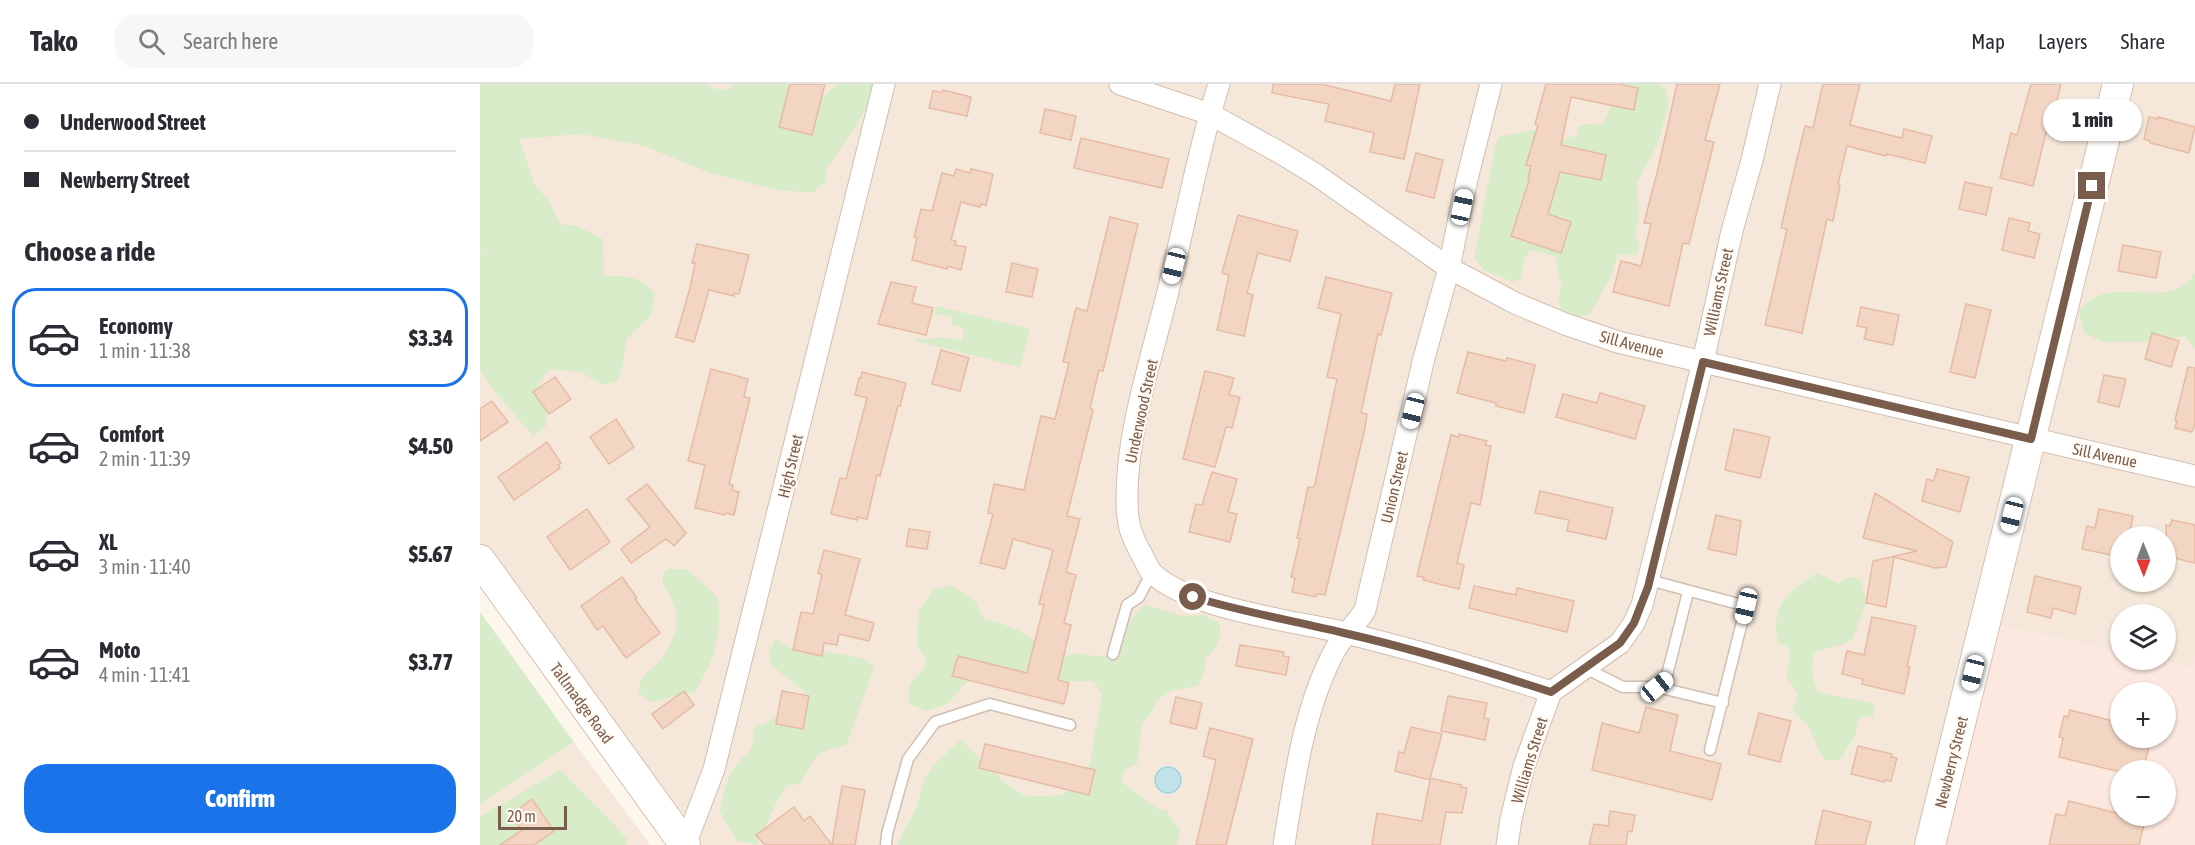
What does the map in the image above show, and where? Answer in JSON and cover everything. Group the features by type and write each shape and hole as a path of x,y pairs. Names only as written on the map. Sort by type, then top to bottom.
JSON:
{"street":[{"name":"High Street","path":"685,845 714,769 884,84"},
{"name":"Sill Avenue","path":"1120,84 1210,114 1315,174 1449,268 1515,303 1565,324 1618,342 2195,476"},
{"name":"Underwood Street","path":"1219,84 1134,430 1127,502 1131,537 1152,572 1175,589 1211,602 1451,660 1551,692"},
{"name":"Union Street","path":"1284,845 1310,714 1326,668 1345,633 1365,610 1424,358 1449,268 1467,179 1491,84"},
{"name":"Williams Street","path":"1507,845 1524,766 1551,692 1620,643 1634,623 1642,605 1703,362 1732,231 1770,84"},
{"name":"Newberry Street","path":"1930,845 2118,84"},
{"name":"Tallmadge Road","path":"480,560 685,845"}],"lane":[{"path":"1113,654 1127,604 1139,597 1152,572"},
{"path":"1649,580 1746,606 1710,750"},
{"path":"1657,687 1666,679 1688,592"},
{"path":"1584,668 1623,687 1657,687 1723,703"},
{"path":"886,845 908,759 935,722 990,704 1070,725"}],"shaded area":[{"path":"480,84 2195,84 2195,656 2192,668 2176,664 2176,604 2110,604 2110,650 1986,623 1930,845 687,845 480,560"},
{"path":"1986,623 2110,650 2110,670 2176,670 2176,664 2192,668 2195,656 2195,845 1930,845"},
{"path":"574,742 650,845 480,845 480,804"}],"green space":[{"path":"480,84 704,84 716,89 729,90 733,84 799,84 822,98 838,84 873,84 868,103 858,123 827,168 826,182 812,193 777,190 710,173 644,146 581,134 519,139 535,185 549,201 560,224 577,226 603,239 604,276 620,276 638,280 655,293 651,316 626,340 623,364 617,382 602,385 583,373 550,369 538,384 547,403 546,426 533,436 480,371 480,252 482,250 480,248"},
{"path":"1622,84 1658,84 1666,90 1669,106 1657,145 1637,183 1639,218 1634,236 1640,242 1637,255 1618,254 1610,279 1589,315 1573,318 1561,309 1559,302 1561,284 1555,256 1529,250 1524,261 1521,279 1513,282 1485,271 1474,258 1494,151 1498,137 1533,130 1565,139 1577,135 1578,127 1585,124 1602,125"},
{"path":"2195,273 2195,349 2185,336 2146,342 2103,342 2084,333 2079,311 2093,298 2106,293 2173,290 2185,284"},
{"path":"936,306 1030,329 1020,367 915,341 916,338 924,340 940,337 962,340 964,328 951,324 952,317 934,314"},
{"path":"668,569 687,569 718,598 718,635 711,661 696,692 651,702 638,692 642,677 662,659 675,634 677,616 663,584 663,573"},
{"path":"1817,573 1839,584 1849,577 1861,580 1866,603 1852,640 1814,653 1813,658 1814,682 1818,692 1875,704 1873,716 1857,721 1856,734 1840,760 1825,760 1809,728 1792,709 1798,694 1786,675 1790,661 1790,648 1778,643 1776,630 1776,619 1783,601 1797,586"},
{"path":"951,585 976,602 984,619 1017,630 1056,656 1113,654 1128,624 1144,604 1182,616 1203,615 1220,623 1220,636 1214,650 1206,658 1204,674 1198,686 1173,690 1158,699 1151,713 1142,723 1137,764 1123,771 1122,782 1158,809 1166,810 1181,831 1176,845 898,845 916,809 925,777 961,739 1001,779 1029,796 1063,795 1090,763 1102,693 1093,681 966,682 949,703 927,711 909,704 909,685 924,668 926,659 917,646 919,611 933,590"},
{"path":"480,612 574,742 480,804"},
{"path":"775,639 801,654 819,651 862,658 874,667 847,744 818,754 800,784 787,786 757,845 736,840 719,810 731,773 752,745 754,728 772,719 806,693 772,666 769,654"},
{"path":"560,769 615,825 628,841 626,845 480,845 480,816"}],"water":[{"path":"1168,767 1177,771 1181,780 1177,789 1168,793 1159,789 1155,780 1159,771"}],"building":[{"path":"790,84 825,84 812,135 779,127"},
{"path":"1273,84 1321,84 1391,101 1395,84 1420,84 1404,159 1370,152 1374,133 1325,121 1329,104 1272,93"},
{"path":"1546,84 1619,84 1638,88 1634,110 1571,97 1561,145 1606,155 1601,180 1560,172 1548,214 1571,222 1561,253 1511,236 1530,178 1528,178 1531,166 1526,165 1538,125 1535,124"},
{"path":"1677,84 1720,84 1705,140 1714,142 1689,244 1683,243 1669,306 1613,292 1621,261 1641,266 1651,224 1644,223"},
{"path":"1823,84 1860,84 1850,125 1902,138 1904,129 1932,136 1925,163 1847,146 1838,184 1840,186 1833,221 1827,219 1802,333 1765,325 1787,229 1781,228 1795,167 1805,126 1813,128"},
{"path":"2031,84 2061,84 2054,113 2051,112 2033,186 2000,178 2011,133 2017,135"},
{"path":"943,90 971,97 967,116 929,108 933,91 942,92"},
{"path":"1045,109 1076,116 1071,140 1040,133"},
{"path":"2149,117 2158,119 2158,117 2195,127 2189,153 2150,143 2144,139"},
{"path":"1081,138 1169,159 1162,188 1074,168"},
{"path":"1416,153 1443,160 1434,198 1406,191"},
{"path":"956,169 970,173 971,169 993,174 986,205 981,204 980,207 961,202 951,240 956,241 955,245 966,247 961,270 948,266 947,269 912,260 917,238 914,237 921,209 932,211 942,173 954,176"},
{"path":"1965,182 1992,188 1986,215 1959,209"},
{"path":"1238,215 1298,231 1290,261 1258,253 1247,293 1253,295 1244,336 1217,330 1229,275 1222,273"},
{"path":"1110,217 1138,224 1103,371 1099,370 1090,408 1093,410 1067,516 1080,519 1066,572 1076,575 1064,623 1071,625 1058,680 1069,683 1064,704 952,676 958,656 1027,673 1044,605 1039,604 1053,550 1013,539 1005,569 980,563 993,514 988,513 994,484 1024,490 1041,416 1055,419 1069,363 1063,362 1076,308 1087,311"},
{"path":"2009,218 2030,223 2028,231 2040,234 2034,258 2002,250"},
{"path":"697,244 749,255 739,294 734,293 734,296 709,290 694,342 676,337 690,288 695,263 692,263"},
{"path":"2123,245 2161,252 2156,278 2118,271"},
{"path":"1012,263 1038,269 1032,297 1006,292"},
{"path":"1326,277 1392,293 1381,335 1378,334 1361,413 1367,414 1365,428 1325,595 1317,594 1316,597 1292,592 1295,578 1291,577 1308,487 1313,488 1315,484 1337,379 1327,377 1341,314 1318,308"},
{"path":"891,282 916,287 912,303 933,308 926,335 878,324"},
{"path":"1966,304 1991,310 1975,378 1950,372"},
{"path":"1861,307 1899,315 1893,345 1864,339 1867,328 1857,326"},
{"path":"2152,333 2179,341 2171,367 2145,359"},
{"path":"941,350 969,358 960,391 932,384"},
{"path":"1468,352 1535,365 1524,413 1457,393"},
{"path":"2188,367 2195,368 2195,424 2192,432 2175,428"},
{"path":"711,369 748,379 744,397 750,398 729,484 733,485 732,490 739,492 734,515 695,508 705,465 688,461"},
{"path":"1205,371 1234,378 1229,395 1240,397 1232,428 1226,427 1215,467 1183,459"},
{"path":"862,372 906,383 880,476 877,475 867,519 857,517 857,520 831,514 840,478 846,479 867,398 855,395"},
{"path":"2104,375 2126,379 2119,407 2098,402"},
{"path":"555,377 571,399 549,414 533,392"},
{"path":"1600,393 1645,406 1635,439 1556,417 1563,394 1597,403"},
{"path":"492,401 508,422 480,441 480,409"},
{"path":"616,419 634,447 609,464 590,437"},
{"path":"1734,429 1770,437 1760,478 1725,470"},
{"path":"1459,434 1487,441 1485,445 1491,446 1480,505 1471,503 1457,563 1464,565 1459,589 1423,580 1424,577 1417,576 1451,435 1459,437"},
{"path":"547,442 561,463 558,465 560,468 514,500 498,477"},
{"path":"1937,469 1969,477 1960,512 1922,501 1927,479 1934,481"},
{"path":"1212,472 1237,479 1228,512 1237,514 1230,542 1189,532 1196,504 1202,505"},
{"path":"647,484 686,533 674,546 666,539 631,563 621,549 650,527 627,499"},
{"path":"1540,491 1613,508 1606,539 1567,531 1569,520 1535,513"},
{"path":"1875,493 1953,542 1946,567 1935,568 1894,557 1886,607 1866,603 1873,561 1917,551 1863,538"},
{"path":"587,509 610,542 570,570 547,537"},
{"path":"2099,509 2133,516 2131,526 2110,526 2110,555 2082,549 2087,526 2095,528"},
{"path":"1716,515 1741,521 1736,555 1708,549"},
{"path":"2172,520 2195,525 2195,563 2176,558 2176,526 2170,526"},
{"path":"909,529 930,532 927,549 906,546"},
{"path":"824,550 860,559 845,615 874,623 869,641 839,634 837,645 824,643 822,656 793,650 801,612 813,614 822,575 818,573"},
{"path":"2035,576 2081,587 2075,614 2053,608 2051,618 2027,612"},
{"path":"622,577 660,633 626,658 603,626 597,630 581,606"},
{"path":"1474,586 1516,595 1517,588 1574,601 1567,632 1469,608"},
{"path":"1872,617 1916,626 1904,694 1862,684 1863,679 1842,674 1847,651 1864,655"},
{"path":"1240,645 1284,652 1283,656 1289,657 1286,675 1236,666"},
{"path":"684,691 694,705 663,729 652,714"},
{"path":"782,691 809,696 803,729 776,724"},
{"path":"1448,696 1487,703 1484,718 1489,719 1485,740 1441,731"},
{"path":"1176,697 1202,703 1196,729 1170,723"},
{"path":"1646,707 1678,715 1670,751 1721,764 1712,800 1592,770 1602,723 1639,733"},
{"path":"2070,710 2110,720 2110,748 2149,748 2146,760 2110,760 2110,770 2059,757 2063,738 2059,737 2064,716 2068,717"},
{"path":"1759,713 1791,721 1780,762 1748,754"},
{"path":"1411,727 1442,734 1430,778 1467,788 1462,813 1446,812 1440,845 1372,845 1377,813 1422,821 1430,780 1395,771 1399,752 1404,753"},
{"path":"1210,728 1253,739 1226,845 1196,845 1216,760 1203,756"},
{"path":"985,744 1095,770 1089,795 979,768"},
{"path":"1858,746 1892,754 1891,757 1897,758 1891,781 1885,780 1884,782 1851,774"},
{"path":"842,786 865,790 855,845 832,845"},
{"path":"532,799 554,831 534,845 500,845 522,830 511,815"},
{"path":"2069,801 2110,811 2110,826 2144,826 2139,845 2049,845 2056,814 2065,816"},
{"path":"794,807 804,821 810,816 832,845 765,845 756,835"},
{"path":"1823,810 1871,822 1865,845 1815,845"},
{"path":"1610,811 1635,815 1632,832 1628,831 1626,845 1589,845 1594,824 1608,826"}],"route":[{"path":"1193,597 1443,658 1551,692 1620,643 1634,623 1648,587 1703,362 2031,439 2092,186"}]}
